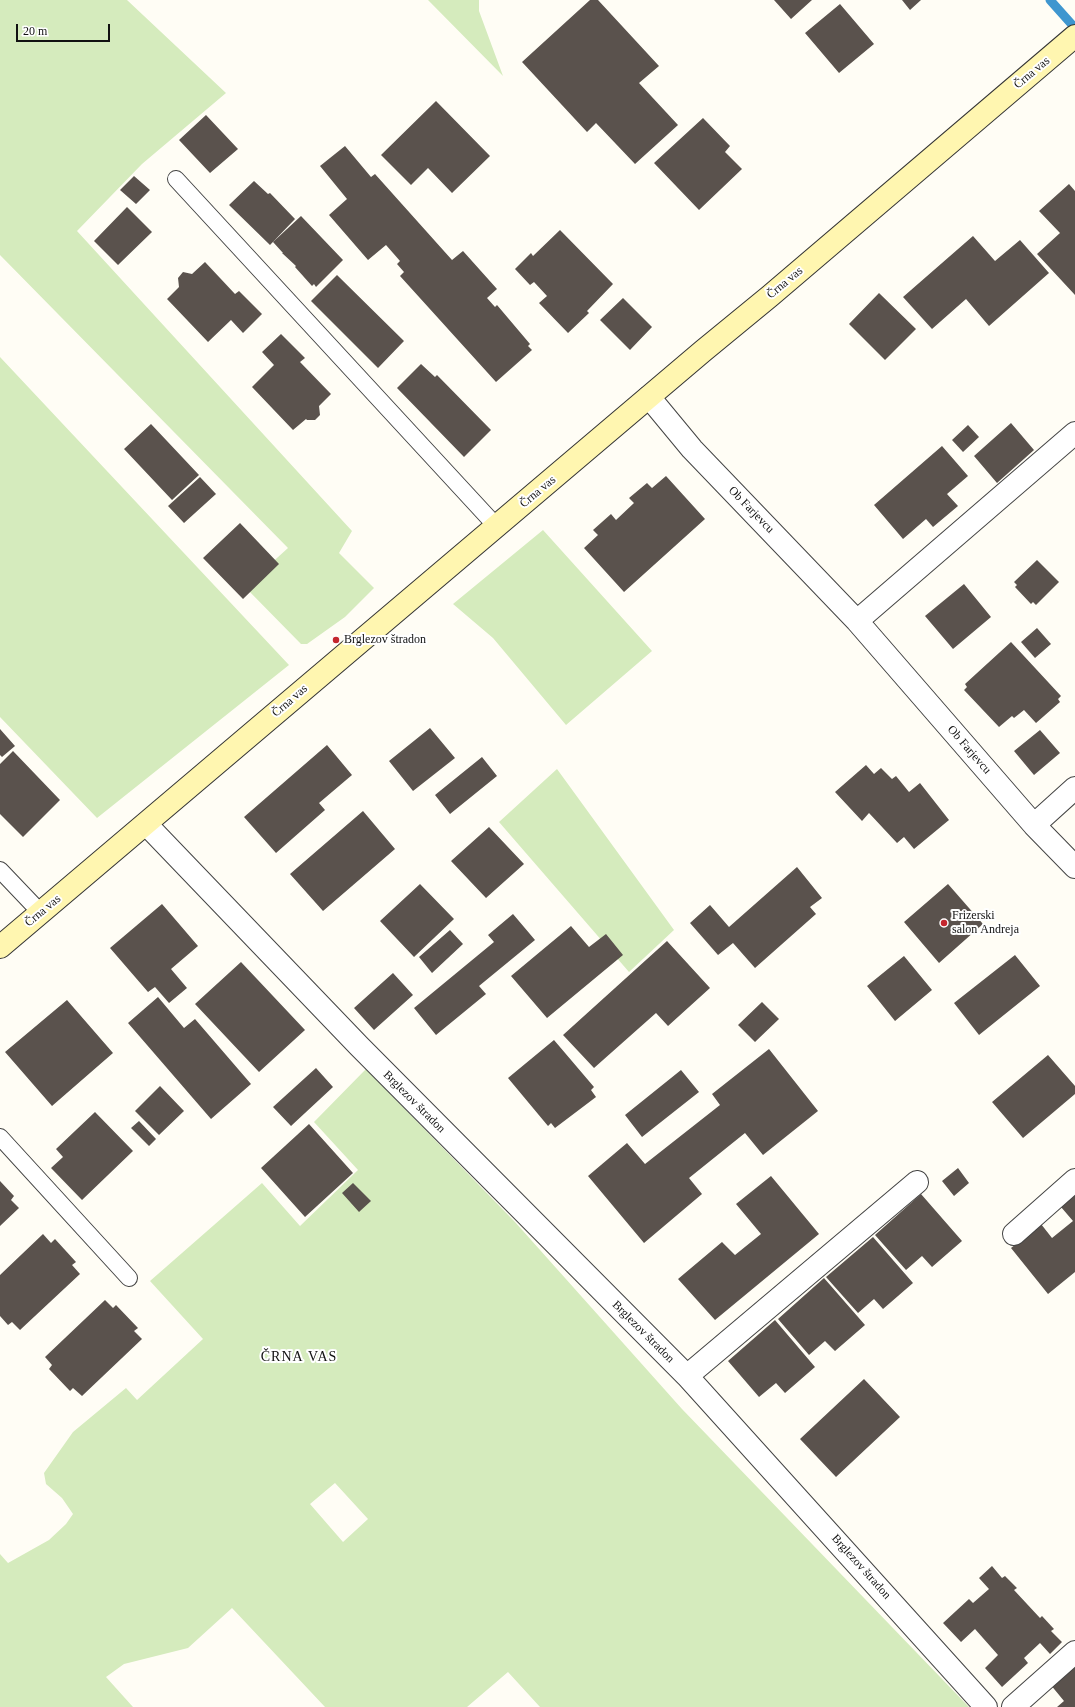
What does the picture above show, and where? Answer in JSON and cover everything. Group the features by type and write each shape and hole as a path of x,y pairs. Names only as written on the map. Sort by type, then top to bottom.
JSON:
{"street":[{"name":"Črna vas","path":"0,947 1068,42"},
{"name":"Ob Farjevcu","path":"650,397 692,449 857,621 1034,824 1075,867"},
{"path":"857,621 1075,433"},
{"path":"1034,824 1075,788"},
{"name":"Brglezov štradon","path":"146,824 359,1046 687,1376 986,1707"},
{"path":"1014,1234 1075,1180"},
{"path":"687,1376 917,1182"},
{"path":"1013,1707 1075,1652"}],"lane":[{"path":"176,179 497,527"},
{"path":"0,870 41,912"},
{"path":"0,1137 129,1278"}],"green space":[{"path":"0,0 127,0 226,93 142,164 77,231 352,531 339,553 374,588 345,617 307,644 301,644 245,587 288,548 0,255"},
{"path":"428,0 479,0 479,11 503,76"},
{"path":"0,357 289,665 97,818 0,717"},
{"path":"543,530 652,651 566,725 493,638 453,604"},
{"path":"557,769 674,930 629,972 499,822"},
{"path":"366,1069 515,1222 682,1409 969,1707 540,1707 508,1672 467,1707 325,1707 232,1608 188,1648 124,1664 106,1677 133,1707 0,1707 0,1554 8,1563 49,1540 66,1524 73,1514 62,1498 46,1484 44,1473 73,1432 126,1388 137,1400 203,1339 150,1281 262,1183 300,1226 358,1170 314,1122","holes":["335,1483 368,1519 343,1542 310,1504"]}],"building":[{"path":"590,0 598,0 659,66 639,83 678,125 635,164 596,123 587,132 522,62"},
{"path":"774,0 812,0 791,19"},
{"path":"902,0 921,0 910,10"},
{"path":"840,4 874,44 839,73 805,33"},
{"path":"436,101 490,156 452,193 428,168 411,185 381,155"},
{"path":"206,115 238,149 210,173 179,140"},
{"path":"703,118 730,146 725,152 742,169 699,210 654,163"},
{"path":"345,146 371,177 375,174 452,260 463,251 497,289 487,298 495,307 497,305 530,344 528,346 532,350 496,382 400,276 404,272 397,264 400,261 386,245 368,260 329,215 347,199 320,166"},
{"path":"134,176 150,190 136,204 120,190"},
{"path":"254,181 268,194 270,193 295,219 270,245 229,205"},
{"path":"1069,184 1075,191 1075,295 1037,254 1060,233 1039,211"},
{"path":"127,207 152,232 118,265 94,241"},
{"path":"301,216 343,260 316,287 314,284 312,286 295,267 296,266 273,242"},
{"path":"560,230 613,284 587,311 589,313 568,333 539,303 547,296 534,282 530,285 515,269 531,253 533,256"},
{"path":"973,236 995,261 1020,240 1049,273 989,326 966,299 932,329 903,297"},
{"path":"205,262 235,294 239,291 262,314 243,333 231,320 208,342 167,299 179,287 178,278 183,272 192,274"},
{"path":"337,275 404,341 378,368 311,301"},
{"path":"879,293 916,329 885,360 849,324"},
{"path":"623,298 652,327 630,350 600,320"},
{"path":"281,334 305,358 300,362 331,394 319,406 320,415 315,420 306,419 293,430 252,387 274,365 262,352"},
{"path":"421,364 435,377 437,375 491,430 464,457 397,388"},
{"path":"1011,423 1034,450 997,483 974,456"},
{"path":"151,424 199,475 172,500 124,449"},
{"path":"968,425 979,437 963,452 952,440"},
{"path":"942,446 968,476 947,494 958,506 933,527 926,519 903,539 874,505"},
{"path":"666,476 705,519 624,592 584,548 598,535 593,530 611,514 616,520 634,503 629,498 647,483 652,488"},
{"path":"200,477 216,494 184,523 168,506"},
{"path":"240,523 279,564 243,599 203,558"},
{"path":"1037,560 1059,582 1036,605 1033,602 1031,604 1015,587 1017,585 1014,582"},
{"path":"964,584 991,617 953,649 925,616"},
{"path":"1037,628 1051,644 1035,658 1021,642"},
{"path":"1011,642 1061,696 1058,699 1060,702 1036,723 1024,710 1014,718 1012,716 999,727 964,690 967,687 965,684"},
{"path":"430,728 455,758 413,791 389,761"},
{"path":"0,729 15,746 2,757 0,755"},
{"path":"1040,730 1060,753 1034,775 1014,751"},
{"path":"327,745 352,775 319,803 325,810 276,853 244,817"},
{"path":"13,751 60,800 23,837 0,814 0,764"},
{"path":"482,757 497,776 450,814 435,795"},
{"path":"866,765 874,774 881,768 892,779 896,776 909,792 920,783 949,820 914,849 904,837 897,843 869,813 862,821 835,792"},
{"path":"363,811 395,849 323,911 290,874"},
{"path":"489,827 524,864 486,898 451,861"},
{"path":"797,867 822,898 810,907 816,914 755,968 733,943 718,955 690,923 710,905 729,927"},
{"path":"420,884 454,919 414,957 380,921"},
{"name":"Frizerski salon Andreja","path":"948,884 983,924 939,963 904,922"},
{"path":"162,904 198,946 171,969 187,988 169,1003 155,987 148,992 110,948"},
{"path":"513,914 535,940 479,986 486,994 436,1035 414,1008 494,942 488,935"},
{"path":"571,926 589,947 606,934 623,955 547,1018 511,976"},
{"path":"450,930 463,944 432,973 419,957"},
{"path":"667,941 710,988 668,1026 656,1013 594,1068 563,1035"},
{"path":"1015,955 1040,986 979,1035 954,1003"},
{"path":"904,956 932,990 895,1021 867,986"},
{"path":"241,962 305,1030 259,1072 195,1004"},
{"path":"393,973 413,995 374,1030 354,1008"},
{"path":"158,997 184,1028 195,1019 251,1084 211,1119 128,1023"},
{"path":"67,1000 113,1053 52,1106 5,1052"},
{"path":"762,1002 779,1019 755,1042 738,1025"},
{"path":"554,1040 594,1087 591,1090 596,1097 555,1128 551,1123 548,1126 508,1078"},
{"path":"769,1049 818,1111 763,1155 745,1133 689,1178 702,1194 644,1243 588,1176 627,1143 645,1164 720,1105 712,1094"},
{"path":"1048,1055 1075,1086 1075,1094 1023,1138 992,1102"},
{"path":"316,1068 333,1087 291,1126 273,1107"},
{"path":"681,1070 699,1092 642,1137 625,1115"},
{"path":"160,1086 184,1111 159,1135 135,1111"},
{"path":"95,1112 133,1151 82,1200 51,1168 63,1157 56,1149"},
{"path":"139,1121 156,1139 149,1146 131,1128"},
{"path":"309,1124 353,1173 305,1217 261,1168"},
{"path":"958,1168 969,1183 954,1196 942,1181"},
{"path":"771,1176 819,1234 715,1320 678,1279 722,1242 735,1255 761,1234 736,1204"},
{"path":"0,1181 14,1196 11,1200 19,1208 0,1226"},
{"path":"353,1183 371,1201 359,1212 342,1193"},
{"path":"921,1194 962,1241 932,1267 922,1256 906,1270 875,1235"},
{"path":"1075,1195 1075,1272 1048,1294 1011,1248 1041,1224 1052,1238 1073,1221 1061,1207"},
{"path":"43,1234 51,1243 55,1239 76,1262 72,1265 80,1274 20,1330 12,1322 8,1325 0,1316 0,1275"},
{"path":"873,1237 913,1283 883,1309 874,1299 858,1313 826,1277"},
{"path":"824,1278 865,1325 835,1351 825,1341 809,1355 778,1319"},
{"path":"105,1300 113,1308 116,1305 138,1328 134,1331 142,1339 82,1396 73,1388 70,1391 49,1369 52,1365 45,1357"},
{"path":"775,1320 815,1367 785,1393 776,1383 759,1397 728,1361"},
{"path":"864,1379 900,1417 836,1477 800,1439"},
{"path":"992,1566 1002,1578 1005,1576 1017,1588 1014,1590 1040,1618 1042,1616 1054,1629 1051,1631 1062,1642 1050,1654 1040,1643 1024,1658 1028,1663 1002,1687 985,1668 998,1655 975,1629 961,1642 943,1623 969,1599 973,1603 989,1589 979,1578"},
{"path":"1075,1664 1075,1707 1057,1707 1064,1701 1050,1684"}],"waterway":[{"path":"1050,0 1075,28"}],"place":[{"name":"Brglezov štradon","path":"336,640"},
{"name":"Frizerski salon Andreja","path":"944,923"}],"district":[{"name":"ČRNA VAS","path":"299,1357"}]}
